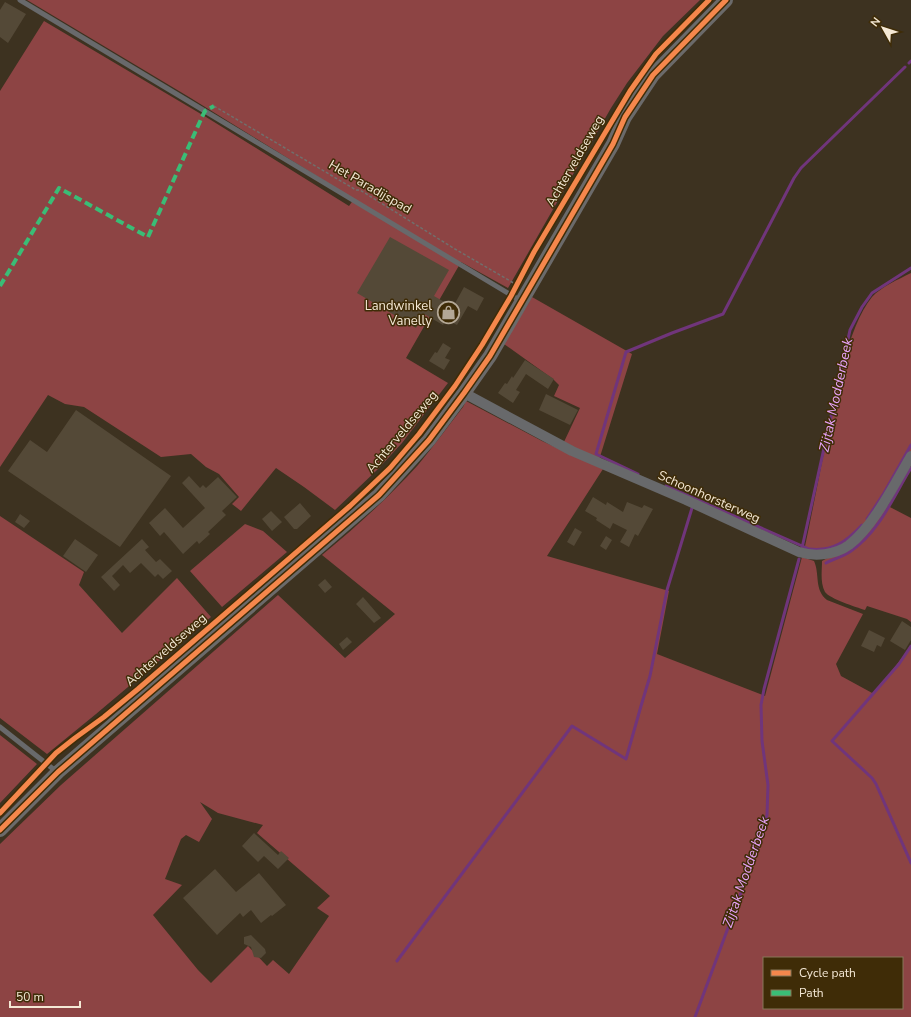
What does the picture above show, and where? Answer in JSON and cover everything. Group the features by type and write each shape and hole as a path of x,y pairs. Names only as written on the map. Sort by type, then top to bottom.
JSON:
{"street":[{"name":"Achterveldseweg","path":"0,830 58,772 379,495 429,440 490,356 517,299 613,144 625,117 653,75 726,0"},
{"name":"Schoonhorsterweg","path":"464,393 572,451 808,555 818,556 834,552 849,545 857,538 870,524 911,456"}],"lane":[{"path":"20,0 517,299"},
{"path":"0,727 58,772"}],"path":[{"path":"517,299 517,285 520,280"}],"shaded area":[{"path":"27,0 700,0 663,36 627,83 611,108 508,288 461,262 406,358 448,383 402,443 377,470 335,510 276,468 241,511 232,504 239,497 219,474 206,467 191,454 161,457 84,407 65,404 48,395 0,467 0,91 44,21 206,117 349,206 354,199 189,97"},
{"path":"911,273 911,451 877,509 855,536 833,549 804,551 838,384 856,326 863,310 876,293"},
{"path":"532,297 632,354 599,460 563,444 580,408 554,396 559,385 553,379 504,344"},
{"path":"466,401 542,441 603,469 547,556 669,591 657,654 765,696 802,557 814,561 820,592 827,600 863,614 836,664 841,676 874,694 911,646 911,1017 0,1017 0,844 61,785 278,595 345,658 395,614 322,555 372,512 424,458","holes":["200,802 218,813 263,825 257,833 330,896 317,908 329,916 289,974 273,960 267,966 248,946 211,983 198,970 153,915 182,885 165,879 181,839 186,835 199,842 212,819"]},
{"path":"886,505 911,518 911,622 907,619 867,606 865,610 837,600 825,592 822,585 822,561 833,555"},
{"path":"0,516 84,572 79,585 122,633 177,578 211,617 47,754 0,718"},
{"path":"245,524 263,531 287,552 222,607 190,571"},
{"path":"0,735 37,764 0,803"}],"building":[{"path":"5,2 26,14 8,43 0,37 0,10"},
{"path":"390,237 449,270 434,296 453,307 464,287 484,298 477,311 468,306 457,325 447,320 443,325 424,314 416,328 357,293"},
{"path":"443,343 451,348 445,358 450,360 444,370 429,361 435,352 437,353"},
{"path":"525,360 554,379 548,389 526,374 516,390 520,392 513,403 498,393 505,383 507,384 512,376 513,378"},
{"path":"546,394 578,410 570,425 539,410"},
{"path":"76,410 171,476 120,547 8,471 30,440 47,452"},
{"path":"189,476 200,488 203,485 206,488 218,477 237,497 222,511 226,515 208,532 210,534 199,544 197,541 183,554 164,532 160,536 149,523 165,508 183,528 205,508 182,483"},
{"path":"593,497 606,505 607,502 623,512 627,502 642,508 644,505 653,509 638,536 635,534 629,547 620,542 627,530 613,523 610,529 596,520 597,518 585,511"},
{"path":"300,503 311,516 297,529 294,529 284,517"},
{"path":"271,511 282,522 272,531 262,519"},
{"path":"20,514 30,521 24,528 15,522"},
{"path":"575,528 582,532 574,546 567,542"},
{"path":"606,536 612,540 606,550 600,546"},
{"path":"75,539 98,555 86,572 63,556"},
{"path":"142,539 149,547 145,550 156,562 160,559 172,571 163,579 158,574 155,577 141,563 130,573 123,565 112,576 120,585 114,591 101,577"},
{"path":"325,579 332,587 325,593 318,585"},
{"path":"363,597 381,618 374,623 356,604"},
{"path":"902,621 911,627 911,640 905,650 890,641"},
{"path":"869,630 885,638 881,647 877,645 874,652 861,646"},
{"path":"347,637 352,642 343,650 339,644"},
{"path":"254,833 278,855 281,851 289,858 278,869 264,856 258,862 242,846"},
{"path":"215,869 236,892 259,873 286,905 261,923 251,910 243,917 240,913 217,935 183,898"},
{"path":"251,935 265,949 266,953 261,958 254,957 251,947 244,944 244,937"}],"waterway":[{"path":"638,474 596,454 626,352 723,314 794,178 801,168 905,67"},
{"name":"Zijtak Modderbeek","path":"802,548 850,330 862,307 872,293 911,268"},
{"path":"867,519 884,493 911,445"},
{"path":"826,563 851,551 870,534 885,513 911,468"},
{"path":"666,486 809,549 825,549 839,544 851,536 862,525"},
{"path":"397,961 572,726 626,759 650,676 667,590 692,508"},
{"name":"Zijtak Modderbeek","path":"695,1017 758,847 767,815 768,785 762,741 761,705 799,559"},
{"path":"911,646 899,664 832,741 872,778 876,784 911,863"}],"marked path":[{"path":"0,286 59,188 148,237 205,111 214,106"}],"cycle path":[{"path":"0,813 56,753 138,689 350,506 390,468 419,434 455,386 482,345 511,296 534,252 630,91 656,54 709,0"},
{"path":"0,830 58,772 379,495 429,440 490,356 613,144 625,117 653,75 726,0"}],"place":[{"name":"Landwinkel Vanelly","path":"448,313"}]}
